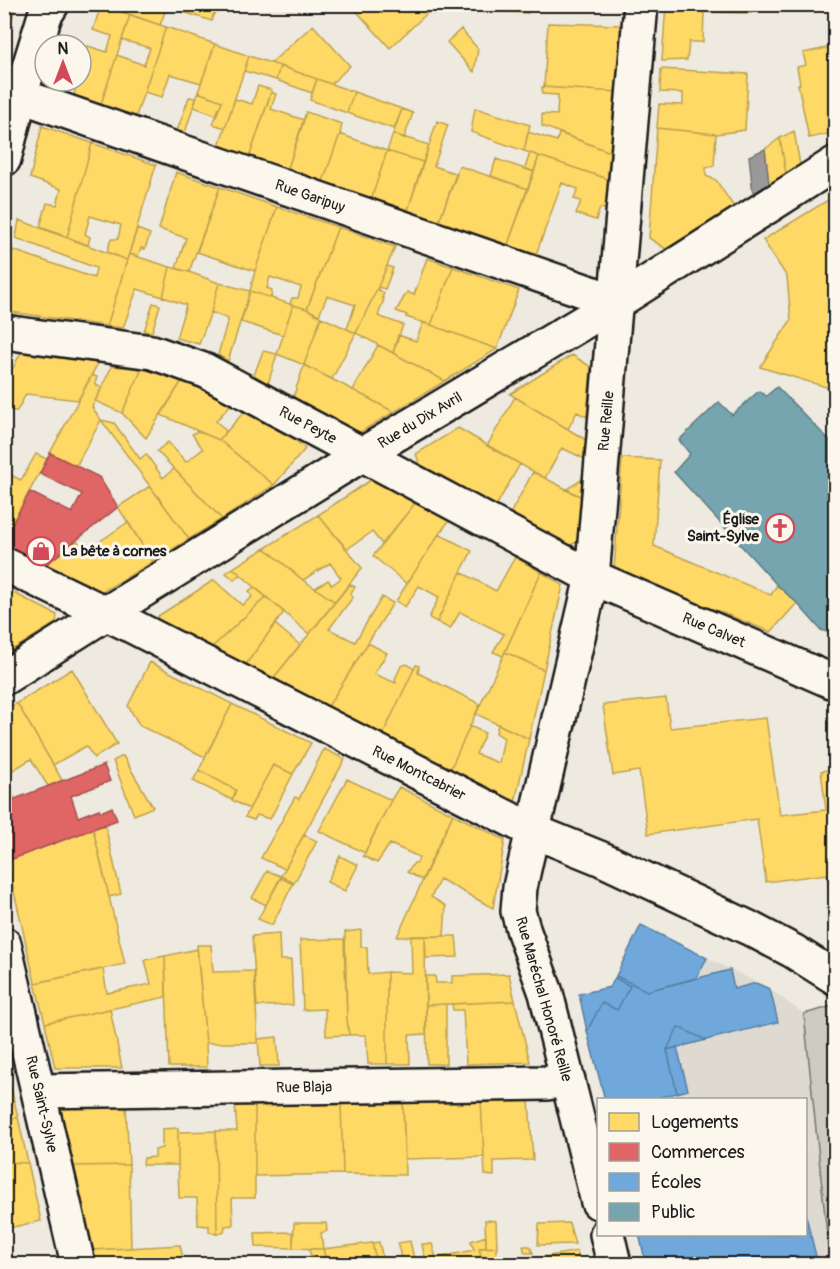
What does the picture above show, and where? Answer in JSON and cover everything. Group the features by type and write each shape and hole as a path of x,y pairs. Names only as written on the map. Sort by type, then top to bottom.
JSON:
{"street":[{"path":"4,159 12,93 45,15 52,4"},
{"name":"Rue Reille","path":"533,831 592,577 641,4"},
{"name":"Rue Garipuy","path":"12,93 616,302"},
{"name":"Rue du Dix Avril","path":"4,678 363,454 616,302 836,163"},
{"name":"Rue Peyte","path":"4,332 152,352 206,371 592,577"},
{"name":"Rue Montcabrier","path":"4,564 533,831 602,859 749,928 793,951 836,978"},
{"name":"Rue Calvet","path":"592,577 836,683"},
{"name":"Rue Maréchal Honoré Reille","path":"533,831 520,887 518,911 546,993 597,1198"},
{"name":"Rue Saint-Sylve","path":"4,944 78,1264"},
{"name":"Rue Blaja","path":"39,1092 547,1083 568,1080"},
{"path":"607,1236 614,1264"}],"shaded area":[{"path":"641,925 770,989 804,1014 830,1264 646,1264 639,1236 807,1236 807,1098 605,1098 579,994 610,987"},
{"path":"833,1006 836,1013 836,1264 830,1264 804,1014"}],"building: Logements":[{"path":"4,4 16,4 4,48"},
{"path":"100,4 168,4 160,25"},
{"path":"168,4 217,4 212,21 167,7"},
{"path":"217,4 227,4 213,16"},
{"path":"350,4 437,4 390,48"},
{"path":"485,4 529,4 528,13 485,11"},
{"path":"666,4 772,4 771,8 751,7 751,13 704,12 703,42 689,42 687,60 662,61"},
{"path":"101,5 130,15 100,107 73,98 74,93 93,93 93,48 107,52 112,36 93,30"},
{"path":"130,15 166,27 135,119 100,107 117,55 144,65 150,48 122,40"},
{"path":"548,23 622,25 617,92 544,87"},
{"path":"313,25 350,66 331,84 271,63"},
{"path":"166,27 215,44 201,83 170,74 162,97 144,92"},
{"path":"461,29 478,49 474,72 447,42"},
{"path":"215,44 249,56 225,128 213,124 222,101 198,92"},
{"path":"836,46 836,124 827,126 828,134 809,138 798,84 800,84 797,67 806,65 803,53"},
{"path":"249,56 280,66 276,80 244,71"},
{"path":"280,66 317,79 312,93 276,80"},
{"path":"661,69 748,74 745,130 716,134 657,128 659,104 683,105 683,93 660,92"},
{"path":"317,79 354,92 347,113 310,100"},
{"path":"258,86 272,90 249,158 218,148 235,99 252,104"},
{"path":"542,87 617,92 613,153 542,126 542,114 557,115 558,95 542,94"},
{"path":"198,92 222,101 216,115 194,107"},
{"path":"271,92 276,94 271,109 304,120 287,171 249,158"},
{"path":"354,92 402,109 394,129 347,113"},
{"path":"189,97 196,98 184,136 176,134"},
{"path":"475,108 530,125 524,151 471,132"},
{"path":"402,109 413,113 404,138 393,134"},
{"path":"306,112 342,124 322,184 287,171"},
{"path":"437,121 448,125 434,166 457,174 438,224 407,213"},
{"path":"42,126 92,143 67,237 40,227 47,203 57,205 61,189 30,178"},
{"path":"657,128 716,134 714,166 706,168 706,176 716,180 734,207 666,249 649,238"},
{"path":"794,131 800,165 786,174 780,138"},
{"path":"528,132 557,141 559,133 613,153 611,180 524,151"},
{"path":"340,134 387,151 371,200 322,184"},
{"path":"393,134 429,145 423,162 387,151"},
{"path":"780,138 786,174 769,184 765,149"},
{"path":"92,143 156,165 127,260 107,252 111,239 118,239 121,225 90,216 85,234 90,237 88,245 67,237"},
{"path":"387,151 423,162 407,213 371,200"},
{"path":"530,153 539,156 534,172 525,168"},
{"path":"539,156 611,180 609,210 600,208 596,220 576,214 581,201 574,199 578,189 562,183 535,257 507,247"},
{"path":"496,159 534,172 528,189 491,176"},
{"path":"459,166 528,189 507,247 438,224"},
{"path":"176,172 220,187 189,272 176,268 186,238 159,229"},
{"path":"220,187 277,207 255,271 197,252"},
{"path":"836,195 836,390 760,367 791,320 787,277 763,240"},
{"path":"277,207 338,227 307,309 290,304 292,298 298,298 301,287 270,277 267,288 272,290 271,298 250,291"},
{"path":"19,220 127,260 107,326 4,311 4,283 13,250 94,278 96,268 16,238"},
{"path":"338,227 395,247 356,333 347,329 355,305 327,296 319,315 307,309"},
{"path":"137,229 150,234 145,249 141,248 138,256 129,254"},
{"path":"129,254 170,267 163,297 137,289 123,328 107,326"},
{"path":"427,258 453,267 431,325 406,317 407,315 396,311 407,292 414,295"},
{"path":"387,266 393,268 385,289 378,287"},
{"path":"170,267 219,283 199,344 176,338 186,305 163,297"},
{"path":"453,267 519,290 497,349 431,325"},
{"path":"219,283 250,291 228,361 218,355 228,319 211,312"},
{"path":"377,289 384,293 378,316 403,325 393,353 356,333"},
{"path":"250,291 293,305 283,335 241,322"},
{"path":"153,303 160,305 152,332 144,331"},
{"path":"293,305 307,309 321,317 304,365 277,354"},
{"path":"321,317 356,333 332,379 304,365"},
{"path":"423,323 497,349 445,381 393,353 398,335 416,341"},
{"path":"378,345 445,381 394,412 353,390"},
{"path":"263,351 277,354 268,384 254,375"},
{"path":"21,352 98,363 78,400 26,394 17,411 4,410 4,386"},
{"path":"572,355 591,367 587,417 577,412 568,429 510,394"},
{"path":"304,365 394,412 357,434 293,398"},
{"path":"112,366 142,369 122,413 95,401"},
{"path":"142,369 183,379 146,438 122,413"},
{"path":"92,375 97,377 95,384 102,388 92,407 101,420 76,466 50,453"},
{"path":"183,379 231,404 216,421 226,431 219,440 161,415"},
{"path":"515,397 586,440 585,459 562,448 545,478 487,446"},
{"path":"244,412 293,438 305,449 274,485 219,440"},
{"path":"101,420 114,423 140,459 146,454 163,478 174,469 222,519 189,539"},
{"path":"458,428 520,464 496,506 420,465 416,454"},
{"path":"198,431 219,440 274,485 222,519 157,451 168,442 186,462 203,449 192,434"},
{"path":"36,454 47,459 4,538 4,472 21,480"},
{"path":"622,458 660,460 654,546 771,595 777,585 797,603 771,632 614,570"},
{"path":"533,472 582,497 580,541 568,546 510,514"},
{"path":"374,478 416,502 382,544 372,532 347,549 318,515"},
{"path":"584,478 582,497 566,490"},
{"path":"150,486 189,539 153,562 118,507"},
{"path":"416,502 449,521 407,584 373,556"},
{"path":"318,515 362,568 335,602 315,588 328,580 332,585 341,578 330,563 303,580 265,548"},
{"path":"128,522 153,562 100,593 44,566 77,541 86,551"},
{"path":"439,534 472,551 437,622 429,618 439,597 419,586 405,607 396,601"},
{"path":"265,548 303,580 335,602 309,634 233,568"},
{"path":"515,557 541,572 503,656 493,652 504,634 460,612 450,629 437,622 461,572 496,591"},
{"path":"233,568 240,574 234,580 226,573"},
{"path":"541,572 563,585 544,670 505,652"},
{"path":"214,580 242,605 252,597 249,591 254,587 266,597 209,650 156,623 158,616"},
{"path":"350,584 355,587 350,594 353,597 329,629 355,642 382,597 393,603 327,708 271,681"},
{"path":"4,588 57,615 56,623 4,655"},
{"path":"266,597 284,612 244,667 209,650"},
{"path":"275,624 300,645 271,681 244,667"},
{"path":"368,643 387,653 374,674 396,683 395,679 401,666 407,664 414,669 382,736 327,708"},
{"path":"505,652 544,670 529,739 476,714"},
{"path":"150,662 232,704 205,757 140,726 128,706"},
{"path":"416,665 419,666 418,673 480,704 450,770 382,736"},
{"path":"72,669 117,744 94,758 86,746 53,765 17,703"},
{"path":"666,698 670,728 766,718 780,815 826,810 821,771 836,769 836,910 832,911 827,874 766,882 757,819 648,834 639,771 613,775 603,705"},
{"path":"17,703 62,780 48,786 31,759 8,773 14,799 4,803 4,710"},
{"path":"232,704 311,743 293,774 273,765 249,809 232,800 236,790 199,770"},
{"path":"498,724 529,739 515,802 450,770 470,726 485,733 476,754 499,763 504,738 496,733"},
{"path":"324,749 345,759 285,869 261,858 295,797 299,799"},
{"path":"123,756 153,807 134,815 113,761"},
{"path":"273,765 293,774 270,819 257,815 254,820 245,817"},
{"path":"199,770 236,790 232,800 193,781"},
{"path":"347,779 391,800 365,853 319,831"},
{"path":"399,787 453,814 422,880 407,872 414,863 417,863 419,857 390,844 377,863 363,856"},
{"path":"453,814 505,840 493,908 440,879 431,897 446,906 444,936 397,937"},
{"path":"105,825 121,894 109,897 93,829"},
{"path":"93,829 125,964 35,983 7,861"},
{"path":"304,835 317,841 294,883 281,876"},
{"path":"340,856 358,865 345,891 327,882"},
{"path":"267,871 281,876 266,905 252,898"},
{"path":"281,878 293,884 272,925 258,919"},
{"path":"361,930 361,947 367,947 368,974 387,972 387,1064 368,1064 366,1035 349,1035 345,932"},
{"path":"279,934 280,960 291,960 293,1005 257,1006 252,936"},
{"path":"411,936 425,936 426,1034 409,1035 410,1064 387,1064 387,972 412,973"},
{"path":"425,936 456,936 458,957 426,958"},
{"path":"344,939 349,1035 326,1036 325,1009 303,1010 300,940"},
{"path":"197,945 211,945 213,972 254,971 258,1043 206,1043"},
{"path":"197,949 207,1067 169,1067 165,956"},
{"path":"165,956 166,997 45,1023 35,983 103,969 107,993 151,984 145,960"},
{"path":"509,974 515,1001 426,1005 426,976 435,976 436,983 452,983 452,976"},
{"path":"515,1001 530,1062 466,1064 463,1010 453,1010 452,1004"},
{"path":"446,1004 446,1064 427,1064 426,1005"},
{"path":"110,1009 122,1068 55,1068 45,1023"},
{"path":"277,1037 279,1066 260,1066 258,1039"},
{"path":"8,1076 18,1117 4,1120 4,1077"},
{"path":"529,1100 533,1160 494,1161 494,1176 485,1175 481,1101"},
{"path":"481,1101 484,1157 405,1159 403,1102"},
{"path":"341,1102 403,1102 405,1175 343,1174"},
{"path":"341,1102 343,1174 255,1176 255,1103"},
{"path":"255,1103 255,1198 232,1198 233,1225 225,1226 224,1232 217,1234 216,1131 237,1131 235,1104"},
{"path":"126,1105 129,1165 74,1166 60,1106"},
{"path":"18,1117 28,1163 4,1162 4,1120"},
{"path":"178,1128 178,1165 143,1165 144,1158 155,1157 155,1150 162,1148 162,1129"},
{"path":"216,1131 217,1234 209,1232 209,1226 198,1225 197,1198 179,1198 178,1165 178,1132"},
{"path":"4,1162 28,1163 41,1221 4,1229"},
{"path":"129,1165 131,1248 93,1250 74,1166"},
{"path":"485,1220 496,1221 497,1247 486,1248"},
{"path":"294,1223 326,1223 327,1231 321,1233 323,1249 293,1248"},
{"path":"569,1223 575,1244 538,1245 539,1224"},
{"path":"293,1232 293,1248 256,1247 255,1233"},
{"path":"486,1236 486,1248 479,1248 483,1264 426,1264 422,1244 432,1244 436,1258 474,1250 471,1241"},
{"path":"410,1241 415,1263 425,1261 426,1264 402,1264 398,1243"},
{"path":"379,1242 383,1259 376,1260 372,1243"},
{"path":"372,1243 377,1264 327,1264 323,1249"},
{"path":"180,1245 184,1264 96,1264 93,1250"},
{"path":"523,1246 530,1246 533,1253 525,1253"},
{"path":"496,1247 497,1264 483,1264 479,1248"},
{"path":"309,1249 323,1249 327,1264 307,1264 306,1259 311,1257"},
{"path":"577,1251 580,1264 527,1264 526,1260"},
{"path":"526,1260 527,1264 499,1264"}],"building: Commerces":[{"path":"50,453 99,477 118,507 44,566 4,547 4,538 30,492 72,513 82,494 40,474"},
{"path":"104,765 110,781 71,796 78,817 112,807 117,820 7,861 4,851 4,803"}],"building: Écoles":[{"path":"641,925 707,958 696,978 647,991 616,976"},
{"path":"730,970 734,989 756,983 770,989 778,1022 706,1040 678,1027 667,1050 677,1093 657,1098 604,1098 587,1031 602,1003 617,1010 630,986 615,978 616,976 647,991"},
{"path":"615,978 630,986 617,1010 602,1003 587,1031 579,994 610,987"},
{"path":"678,1027 706,1040 667,1050"},
{"path":"677,1047 688,1090 677,1093 667,1050"},
{"path":"807,1220 818,1264 646,1264 639,1236 692,1236 692,1238 696,1236 807,1236"}],"building: Public":[{"name":"Église Saint-Sylve","path":"777,387 836,447 836,635 821,630 674,472 690,454 679,440 719,402 732,415 759,391 766,396"}],"building: Industrie":[{"path":"765,149 769,184 753,194 749,156"}],"place":[{"name":"Église Saint-Sylve","path":"780,528"},
{"name":"La bête à cornes","path":"41,551"}]}
